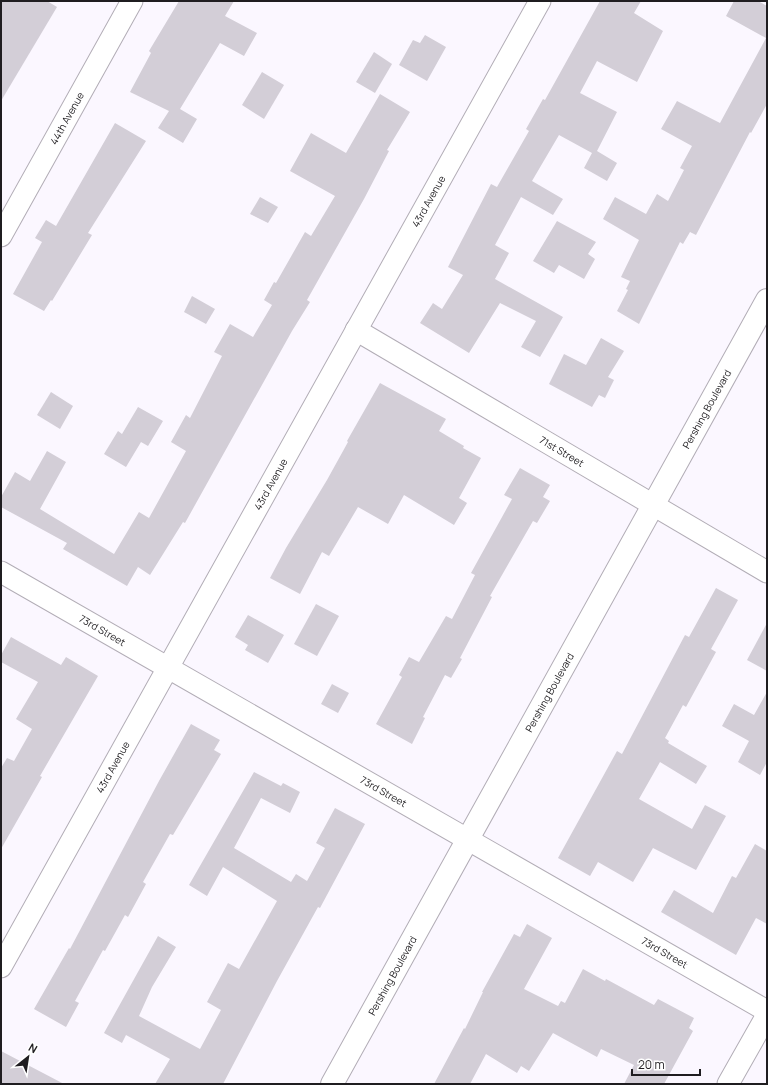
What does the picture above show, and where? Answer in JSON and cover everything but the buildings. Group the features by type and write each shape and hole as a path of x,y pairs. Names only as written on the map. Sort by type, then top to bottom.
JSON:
{"street":[{"name":"44th Avenue","path":"1,236 132,1"},
{"name":"43rd Avenue","path":"1,967 540,1"},
{"name":"Pershing Boulevard","path":"332,1084 466,839 767,300"},
{"name":"71st Street","path":"356,330 767,572"},
{"name":"73rd Street","path":"1,572 767,1011"},
{"path":"728,1084 767,1015"}]}
